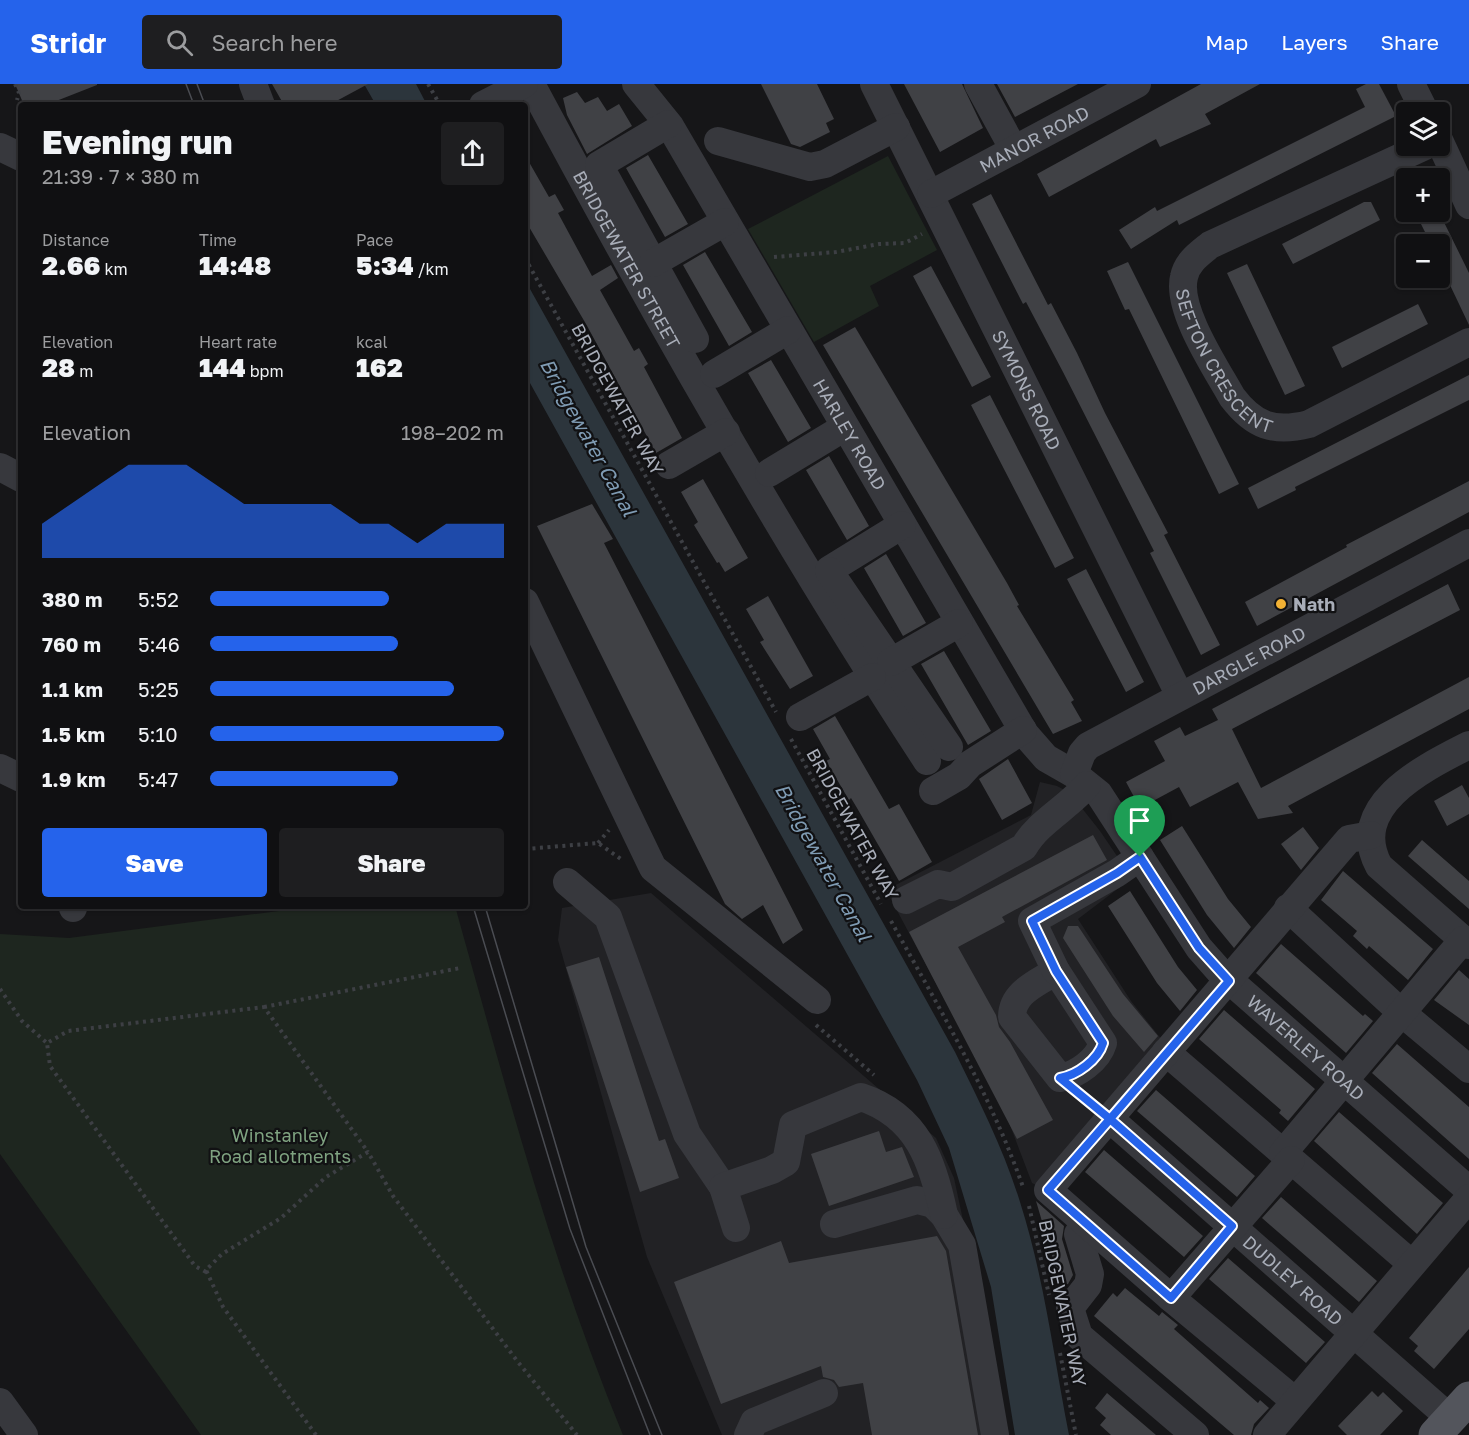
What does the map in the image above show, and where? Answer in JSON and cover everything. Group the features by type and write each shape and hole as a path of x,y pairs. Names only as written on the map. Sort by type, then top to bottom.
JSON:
{"street":[{"path":"253,84 260,102"},
{"path":"489,102 524,84"},
{"name":"BRIDGEWATER STREET","path":"531,84 593,200 726,432 938,754"},
{"name":"SYMONS ROAD","path":"874,84 1180,696"},
{"path":"978,84 1014,150"},
{"name":"MANOR ROAD","path":"931,194 1137,84"},
{"path":"1411,84 1420,102"},
{"name":"HARLEY ROAD","path":"640,87 668,124 1023,730 1046,758 1081,779"},
{"path":"668,124 599,165 769,473 829,570 881,669"},
{"path":"718,141 810,167 825,164 896,127"},
{"path":"0,147 18,156"},
{"name":"SEFTON CRESCENT","path":"1403,156 1210,245 1192,259 1184,276 1183,300 1216,367 1243,411 1264,425 1287,430 1309,424 1469,342"},
{"path":"1446,156 1469,205"},
{"path":"653,263 725,222"},
{"path":"714,374 788,330"},
{"path":"769,473 845,427"},
{"path":"669,465 726,432"},
{"path":"0,466 18,476"},
{"path":"829,570 902,525"},
{"name":"DARGLE ROAD","path":"894,910 938,884 952,886 1024,848 1030,838 1075,800 1081,779 1082,753 1088,746 1469,543"},
{"path":"528,608 653,868 816,1000"},
{"path":"790,724 959,623"},
{"path":"933,791 959,776 970,764 1023,730"},
{"path":"1171,1298 1232,1226 1402,1012 1466,943 1379,866 1373,855 1371,835 1378,812 1408,778 1469,745"},
{"path":"0,768 18,777"},
{"name":"WAVERLEY ROAD","path":"1081,779 1099,794 1199,948 1229,981 1469,1191"},
{"path":"1295,1401 1171,1298 1048,1190 1349,839 1371,835"},
{"path":"1056,971 1032,921 1117,873 1140,857"},
{"path":"567,882 608,918 687,1134 723,1187 736,1228"},
{"path":"1288,909 1469,1069"},
{"path":"1166,1052 1412,1264"},
{"path":"723,1187 772,1170 786,1162 793,1125 861,1097 899,1120 917,1136 935,1172 944,1215"},
{"name":"DUDLEY ROAD","path":"1110,1119 1352,1333 1452,1417"},
{"path":"1267,1435 1469,1198"},
{"path":"834,1224 917,1200 933,1203 944,1215 962,1245 996,1435"},
{"path":"1078,1234 1090,1274 1088,1285 1070,1308 1069,1340 1195,1435"},
{"path":"998,1391 1007,1435"},
{"path":"748,1435 754,1422 824,1393"},
{"path":"0,1402 24,1435"}],"path":[{"path":"15,84 19,93 17,100"},
{"path":"428,84 438,102"},
{"path":"752,268 778,256 905,243 945,222"},
{"name":"BRIDGEWATER WAY","path":"528,263 894,910 1005,1134 1024,1189"},
{"path":"528,849 570,844"},
{"path":"47,1043 68,1031 264,1007 460,969"},
{"path":"0,989 22,1021 47,1043 50,1066 195,1266 207,1273 223,1307 316,1435"},
{"path":"264,1007 368,1152 393,1196 518,1362 577,1435"},
{"path":"207,1273 206,1270 222,1254 281,1218 326,1177 368,1152"},
{"name":"BRIDGEWATER WAY","path":"1028,1200 1050,1300"},
{"name":"BRIDGEWATER WAY","path":"1069,1340 1076,1435"}],"shaded area":[{"path":"1040,782 1057,786 1070,793 1100,831 1132,878 1078,919 1131,1001 1166,1045 1042,1188 1032,1183 1005,1112 886,890 1031,815"},
{"path":"651,893 936,1138 954,1178 1009,1435 722,1435 647,1257 558,940 562,908"}],"green space":[{"path":"888,156 937,250 870,286 879,306 814,342 748,229"},
{"name":"Winstanley Road allotments","path":"294,909 456,909 531,1173 574,1305 623,1435 201,1435 0,1154 0,934 69,938"}],"water":[{"path":"364,84 416,84 425,102 374,102"},
{"name":"Bridgewater Canal","path":"528,285 955,1052 982,1107 1020,1202 1036,1259 1069,1435 1015,1435 991,1287 949,1148 917,1080 528,379"}],"building":[{"path":"15,84 97,84 54,102 23,102"},
{"path":"272,84 368,84 335,102 282,102"},
{"path":"761,84 817,84 834,119 826,123 830,132 800,147 791,144"},
{"path":"904,84 962,84 983,128 940,152"},
{"path":"997,84 1078,84 1015,117"},
{"path":"1201,84 1260,84 1205,114 1211,124 1160,147 1156,139 1049,197 1037,174"},
{"path":"1366,84 1379,84 1396,116 1179,225 1177,220 1131,249 1119,230 1155,207 1157,211 1365,107 1356,89"},
{"path":"577,92 585,103 598,97 607,111 619,104 632,126 587,154 567,115 563,98"},
{"path":"648,155 688,224 665,237 626,168"},
{"path":"528,160 549,197 555,194 564,210 558,213 592,276 611,265 618,278 600,290 634,351 639,348 648,364 644,367 682,438 656,453 586,324 528,225"},
{"path":"991,194 1048,305 1051,303 1077,353 1105,413 1168,533 1164,535 1220,645 1201,655 1150,553 1154,551 1063,372 1026,302 1023,304 972,204"},
{"path":"1364,202 1371,202 1380,220 1293,264 1282,244"},
{"path":"1420,222 1444,222 1450,234 1426,234"},
{"path":"1450,234 1469,273 1469,325 1450,285"},
{"path":"705,252 752,332 729,346 683,265"},
{"path":"1128,262 1239,484 1219,494 1129,309 1125,310 1107,271"},
{"path":"1247,264 1305,386 1285,395 1227,273"},
{"path":"931,266 991,377 972,387 913,276"},
{"path":"1418,304 1428,324 1342,368 1332,347"},
{"path":"855,327 1007,583 1019,605 1017,606 1074,700 1071,702 1082,721 1053,734 823,345"},
{"path":"771,360 811,428 788,442 748,373"},
{"path":"1469,375 1469,400 1295,487 1296,490 1258,509 1248,488"},
{"path":"990,395 1074,558 1055,568 971,405"},
{"path":"829,456 869,526 847,540 806,470"},
{"path":"703,479 748,558 725,572 694,525 698,522 681,492"},
{"path":"1469,481 1469,512 1257,626 1245,602 1347,547 1346,545"},
{"path":"592,504 613,539 604,543 803,930 783,944 763,905 742,919 725,904 537,526"},
{"path":"886,554 926,623 903,636 864,568"},
{"path":"1086,569 1144,682 1126,692 1067,579"},
{"path":"1448,584 1460,610 1232,729 1261,788 1469,677 1469,709 1288,806 1293,813 1258,819 1238,782 1190,807 1179,787 1140,808 1126,782 1165,761 1154,741 1180,727 1185,736 1218,720 1212,709"},
{"path":"768,596 813,676 790,689 760,642 764,640 746,609"},
{"path":"944,651 991,731 968,745 921,664"},
{"path":"835,716 889,809 899,804 932,862 899,881 851,798 849,800 826,761 830,759 813,729"},
{"path":"1008,759 1032,803 1002,820 979,779"},
{"path":"1462,785 1469,798 1469,814 1447,826 1434,801"},
{"path":"1182,826 1228,899 1251,927 1234,948 1207,915 1160,840"},
{"path":"1303,827 1319,848 1301,870 1281,844"},
{"path":"1093,835 1107,860 1002,917 1005,922 958,947 996,1015 999,1027 1010,1042 1053,1120 1017,1139 909,932"},
{"path":"1422,840 1469,881 1469,909 1408,856"},
{"path":"1343,871 1433,949 1408,980 1369,946 1367,949 1353,936 1357,931 1321,900"},
{"path":"1130,891 1178,967 1197,990 1180,1011 1157,983 1108,906"},
{"path":"1068,926 1078,926 1123,994 1158,1036 1144,1052 1113,1016 1063,938"},
{"path":"1281,944 1363,1016 1365,1014 1373,1021 1346,1053 1256,973"},
{"path":"599,957 659,1141 665,1139 679,1178 640,1192 566,967"},
{"path":"1459,970 1469,979 1469,1025 1434,1000"},
{"path":"1224,1010 1315,1089 1288,1121 1279,1113 1281,1110 1199,1039"},
{"path":"1397,1044 1469,1107 1469,1159 1372,1073"},
{"path":"1156,1090 1255,1176 1237,1197 1137,1111"},
{"path":"1339,1112 1443,1203 1417,1234 1314,1141"},
{"path":"879,1131 886,1152 902,1147 914,1177 829,1206 811,1154"},
{"path":"1104,1150 1203,1236 1184,1257 1085,1172"},
{"path":"1281,1197 1377,1281 1359,1302 1262,1218"},
{"path":"1036,1201 1064,1226 1062,1239 1073,1275 1068,1284 1061,1286"},
{"path":"937,1236 946,1251 978,1435 872,1435 863,1383 839,1387 834,1380 823,1377 821,1366 721,1404 674,1282 781,1241 789,1263"},
{"path":"1228,1258 1325,1342 1306,1363 1209,1279"},
{"path":"1469,1267 1469,1329 1434,1369 1414,1351 1418,1346 1409,1338"},
{"path":"1125,1288 1159,1316 1162,1312 1178,1325 1174,1329 1258,1403 1260,1400 1269,1408 1254,1424 1251,1435 1234,1435 1094,1316 1113,1293 1117,1297"},
{"path":"1372,1391 1378,1397 1383,1392 1403,1411 1380,1435 1347,1435 1338,1426"},
{"path":"1107,1393 1156,1435 1111,1435 1100,1425 1106,1418 1095,1408"}],"tram line":[{"path":"186,84 193,102"},
{"path":"197,84 204,102"},
{"path":"474,909 570,1229 650,1435"},
{"path":"486,909 586,1247 662,1435"}],"place":[{"name":"Nath","path":"1281,604"}],"route":[{"path":"1140,857 1117,873 1032,921 1056,971 1103,1043 1100,1053 1072,1076 1060,1078 1110,1119 1048,1190 1171,1298 1232,1226 1110,1119 1229,981 1199,948 1140,857"}]}
